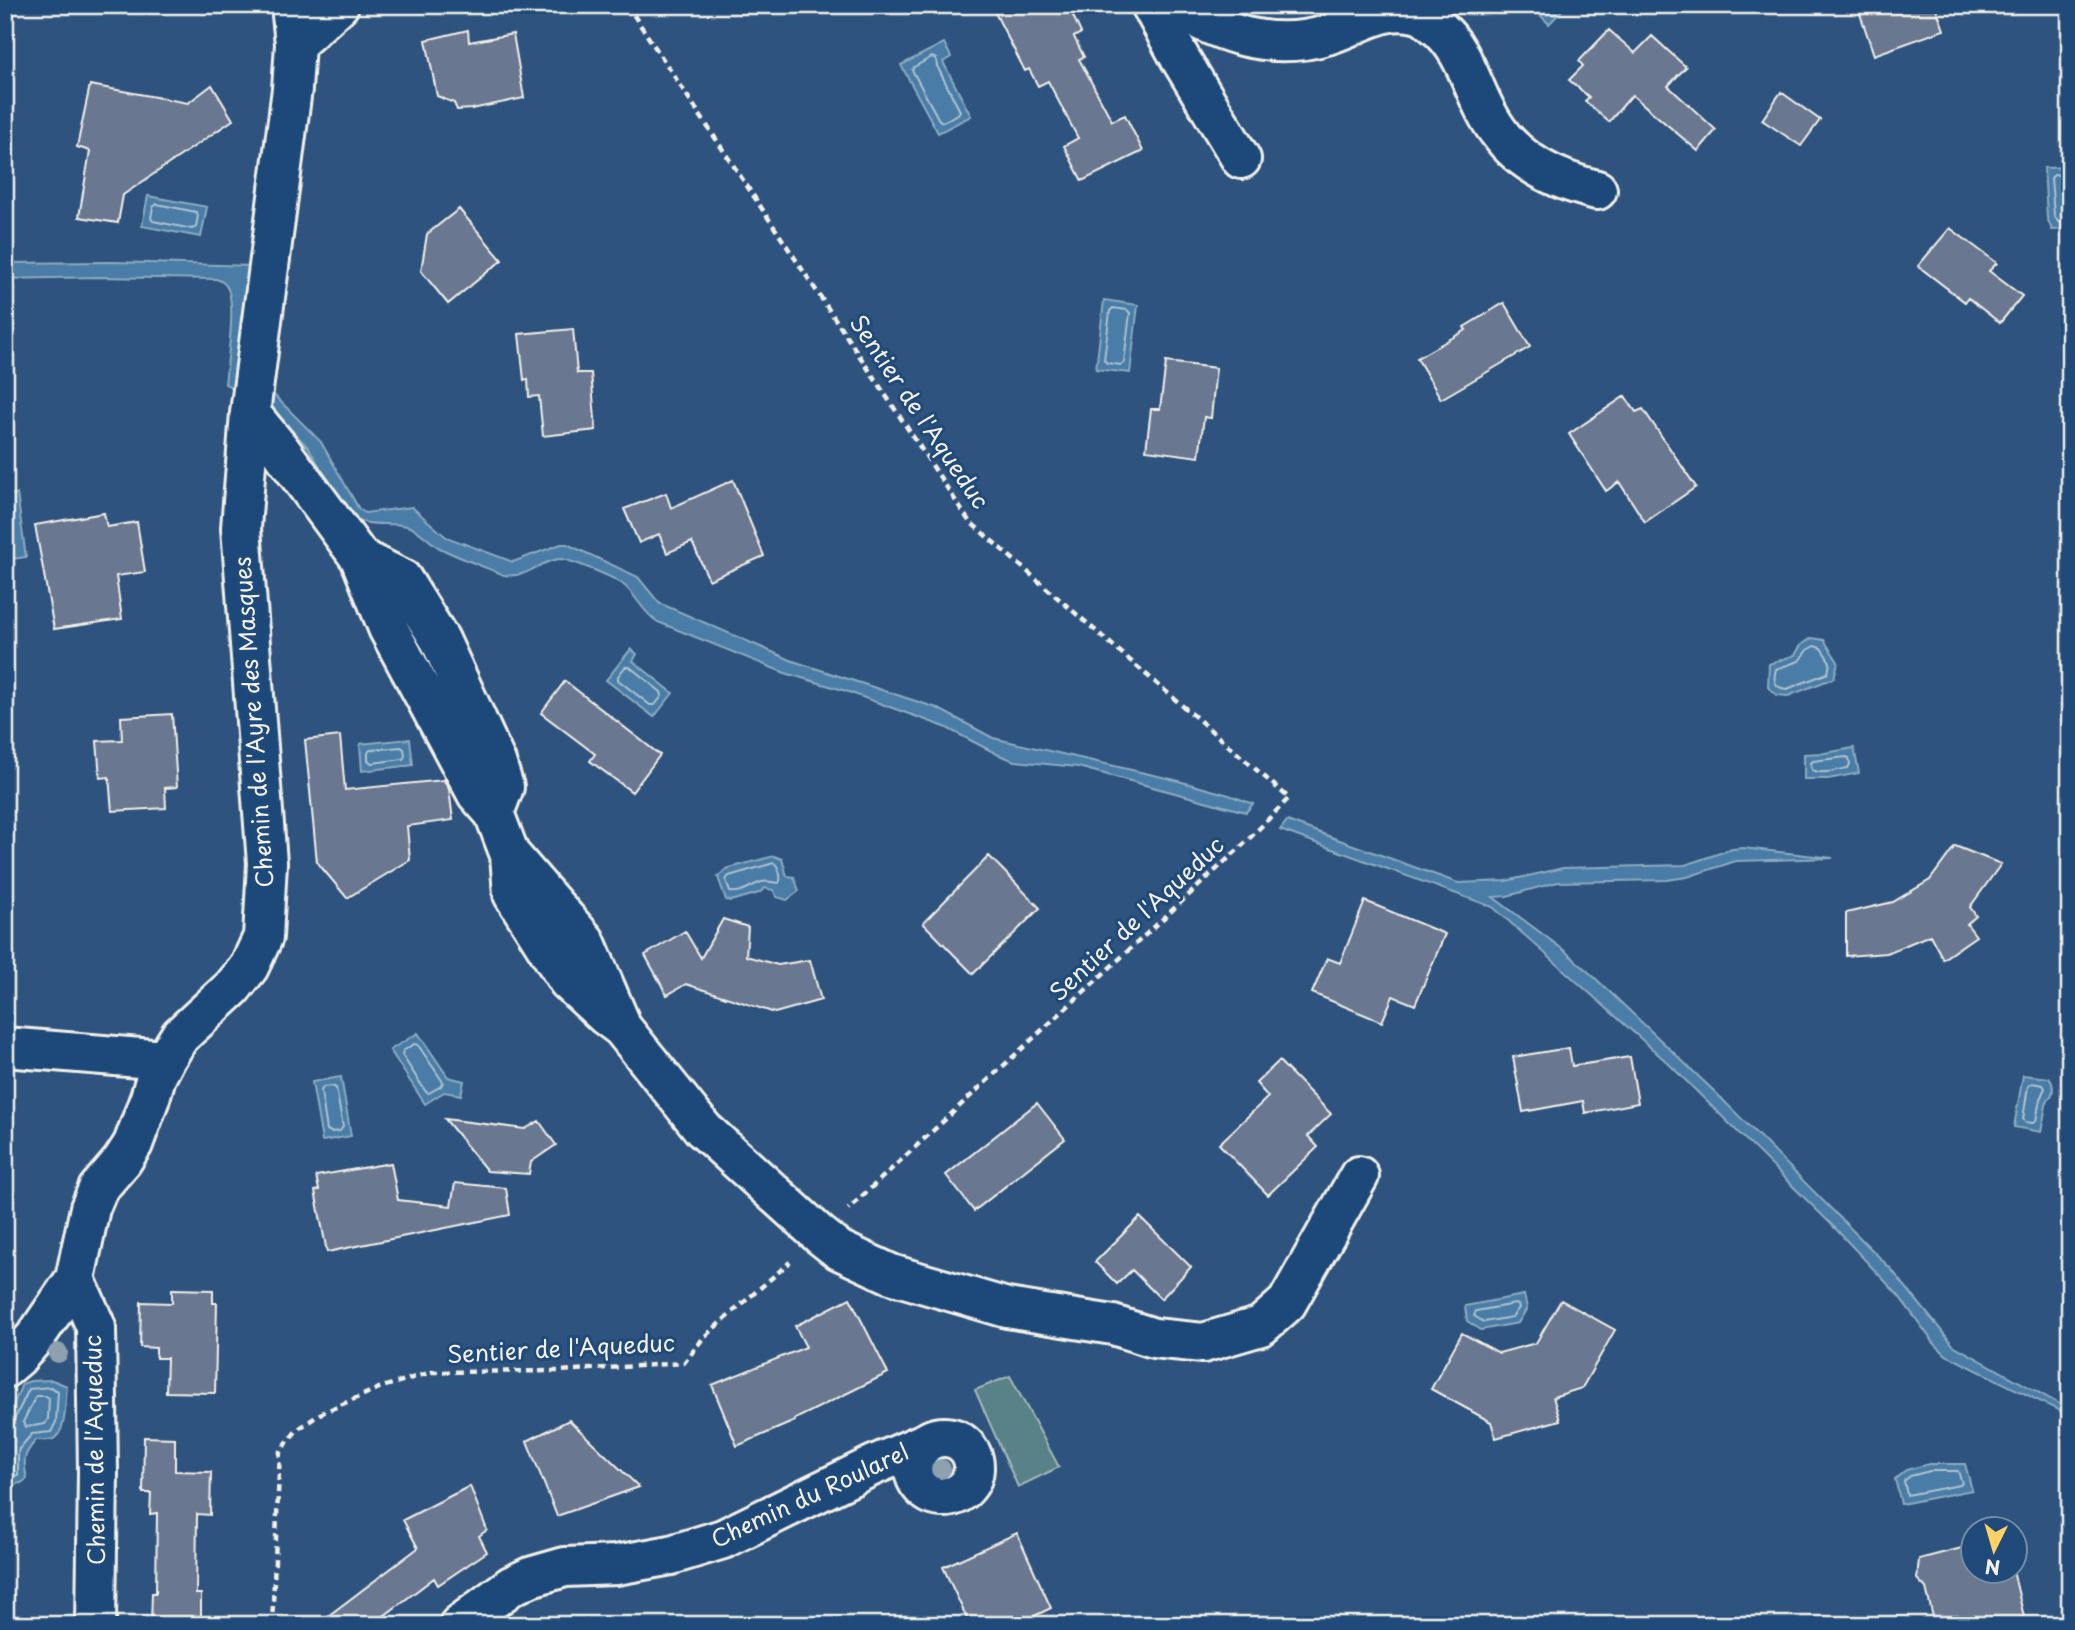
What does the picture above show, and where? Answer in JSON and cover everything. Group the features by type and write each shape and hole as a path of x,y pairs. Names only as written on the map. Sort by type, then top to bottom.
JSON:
{"street":[{"name":"Chemin de l'Ayre des Masques","path":"5,1368 36,1336 75,1279 90,1208 98,1189 133,1144 156,1077 165,1060 180,1036 232,988 249,967 263,937 267,863 241,528 250,413 292,89 295,44 291,5"},
{"path":"295,44 339,5"},
{"path":"1151,5 1241,159"},
{"path":"1169,5 1237,36 1290,42 1329,35 1368,17 1399,10 1422,15 1444,33 1465,62 1497,131 1520,155 1550,174 1597,190"},
{"path":"250,413 360,558 388,628 477,794 494,813 510,855 585,942 622,1028 702,1129 839,1250 891,1274 1007,1307 1113,1325 1154,1338 1203,1343 1261,1326 1287,1303 1359,1176"},
{"path":"5,1047 165,1060"},
{"name":"Chemin de l'Aqueduc","path":"75,1279 96,1327 96,1625"},
{"path":"948,1437 962,1442 972,1453 974,1475 962,1493 941,1497 927,1492 918,1481 915,1475 915,1460 927,1442 948,1437"},
{"name":"Chemin du Roularel","path":"459,1625 511,1586 530,1577 565,1567 616,1565 671,1555 723,1539 927,1442"},
{"path":"872,1466 918,1481"}],"path":[{"name":"Sentier de l'Aqueduc","path":"272,1625 279,1451 297,1430 320,1414 379,1388 432,1372 559,1371 684,1363 704,1337 820,1235 1244,844 1289,798 969,521 627,5"}],"green space":[{"path":"1010,1376 1059,1467 1018,1487 975,1390"}],"water":[{"path":"1530,5 1565,5 1566,6 1549,24"},
{"path":"944,43 951,57 943,62 971,116 938,133 901,65"},
{"path":"2069,167 2070,229 2052,230 2047,218 2044,168"},
{"path":"148,196 207,207 201,237 142,226"},
{"path":"112,262 253,266 236,389 225,384 230,336 230,298 228,289 216,279 5,279 5,263"},
{"path":"1104,300 1138,305 1130,373 1096,369"},
{"path":"269,390 321,442 359,509 365,513 412,507 446,537 513,562 567,544 638,577 659,603 793,661 937,708 993,738 1175,780 1253,804 1246,812 1078,767 1015,761 945,727 843,690 785,673 658,622 621,583 581,565 560,559 546,562 520,574 504,575 438,547 411,527 363,522 349,515 308,447 266,404"},
{"path":"17,494 26,557 5,560 5,495"},
{"path":"1812,638 1824,640 1838,662 1834,678 1788,696 1777,695 1768,687 1769,664 1795,655 1801,645"},
{"path":"631,649 637,654 633,661 673,693 654,717 606,680"},
{"path":"410,739 413,765 362,771 360,744"},
{"path":"1854,748 1859,773 1828,779 1804,779 1804,754"},
{"path":"1287,821 1458,883 1506,881 1563,868 1685,865 1732,849 1743,848 1833,858 1736,861 1687,877 1667,880 1558,882 1507,896 1493,897 1565,951 1715,1092 1891,1269 1953,1345 2070,1410 2070,1416 1946,1355 1898,1295 1832,1225 1668,1063 1493,907 1280,830"},
{"path":"774,856 782,859 787,876 794,877 799,891 787,900 777,897 773,890 765,888 759,893 726,900 718,877 726,869"},
{"path":"418,1033 448,1077 464,1081 461,1095 444,1092 425,1104 390,1050"},
{"path":"2023,1075 2049,1078 2052,1083 2053,1089 2047,1100 2041,1132 2014,1127"},
{"path":"341,1077 351,1136 322,1141 312,1082"},
{"path":"1524,1295 1527,1308 1518,1323 1481,1330 1467,1321 1465,1306"},
{"path":"52,1380 67,1386 61,1430 53,1439 36,1440 26,1454 27,1479 21,1483 5,1485 5,1424 22,1384"},
{"path":"1929,1464 1965,1464 1972,1490 1901,1504 1895,1479 1906,1470"}],"building":[{"path":"991,5 1068,5 1081,33 1074,37 1084,57 1079,59 1112,121 1125,115 1143,151 1082,181 1064,146 1078,138 1048,81 1038,86 1029,69 1025,71"},
{"path":"1857,5 1935,5 1944,30 1874,55"},
{"path":"468,30 469,42 513,34 524,98 457,110 454,103 437,96 426,40"},
{"path":"1609,30 1635,53 1652,36 1686,67 1668,86 1716,130 1698,151 1632,95 1609,122 1585,101 1589,97 1569,80 1583,66 1579,61"},
{"path":"90,85 188,103 212,85 233,120 123,195 118,223 79,217 90,151 77,147"},
{"path":"1781,92 1820,120 1801,146 1762,120"},
{"path":"459,209 502,260 448,304 421,271 427,234"},
{"path":"1950,228 1997,263 1989,271 2022,296 2000,323 1968,298 1965,302 1918,266"},
{"path":"1504,303 1530,347 1441,399 1417,358 1466,330 1464,327"},
{"path":"573,329 577,373 591,373 596,430 543,436 539,396 529,397 528,379 524,380 519,334"},
{"path":"1166,362 1216,368 1211,418 1204,417 1199,457 1146,450 1151,409 1160,409"},
{"path":"1625,396 1636,412 1643,409 1696,487 1645,522 1619,482 1606,491 1569,434"},
{"path":"733,480 764,556 709,580 692,542 667,553 659,534 639,543 624,509 666,493 671,508"},
{"path":"104,513 107,527 137,522 145,572 116,576 122,619 54,629 35,525"},
{"path":"565,681 660,755 632,792 590,761 595,754 541,713"},
{"path":"172,714 177,787 165,788 166,808 112,811 109,777 100,778 97,741 122,740 121,717"},
{"path":"340,736 345,790 444,780 449,789 453,820 407,826 410,860 347,898 317,862 305,740"},
{"path":"1955,846 2001,864 1970,907 1976,916 1967,924 1976,936 1943,959 1930,935 1887,953 1846,956 1846,913 1893,902 1930,880"},
{"path":"989,856 1040,908 973,974 923,923"},
{"path":"1365,901 1445,934 1415,1005 1393,996 1382,1022 1312,993 1327,958 1340,963"},
{"path":"723,919 748,927 746,956 778,965 810,960 821,1000 775,1013 686,984 667,995 645,955 685,931 701,958"},
{"path":"1569,1048 1572,1066 1630,1057 1638,1103 1585,1113 1583,1101 1523,1112 1513,1057"},
{"path":"1279,1061 1331,1114 1308,1136 1318,1147 1268,1195 1219,1144 1268,1097 1256,1083"},
{"path":"1037,1103 1065,1139 974,1211 946,1175"},
{"path":"445,1119 525,1129 539,1121 556,1145 531,1162 529,1174 487,1171"},
{"path":"391,1163 398,1200 451,1206 455,1183 506,1188 510,1215 327,1252 315,1191 319,1190 316,1176"},
{"path":"1140,1217 1191,1267 1161,1299 1132,1270 1117,1284 1095,1262"},
{"path":"172,1289 213,1290 213,1303 217,1303 215,1393 166,1392 167,1358 156,1358 156,1348 140,1347 141,1302 172,1303"},
{"path":"850,1298 888,1373 795,1421 737,1446 712,1385 806,1347 795,1326"},
{"path":"1561,1300 1615,1330 1582,1388 1553,1397 1560,1420 1496,1438 1491,1422 1431,1389 1462,1333 1499,1353 1536,1343"},
{"path":"569,1420 639,1487 557,1516 527,1441"},
{"path":"144,1437 175,1438 175,1471 211,1472 210,1515 197,1514 196,1594 201,1594 201,1625 151,1625 152,1593 156,1593 157,1513 150,1514 151,1493 143,1493"},
{"path":"470,1486 487,1530 479,1536 487,1552 438,1585 434,1578 372,1625 316,1625 418,1548 403,1520"},
{"path":"1017,1533 1051,1608 1016,1625 970,1625 943,1567"},
{"path":"1960,1548 1960,1584 2016,1584 2026,1625 1935,1625 1926,1588 1917,1579 1919,1559"}]}
